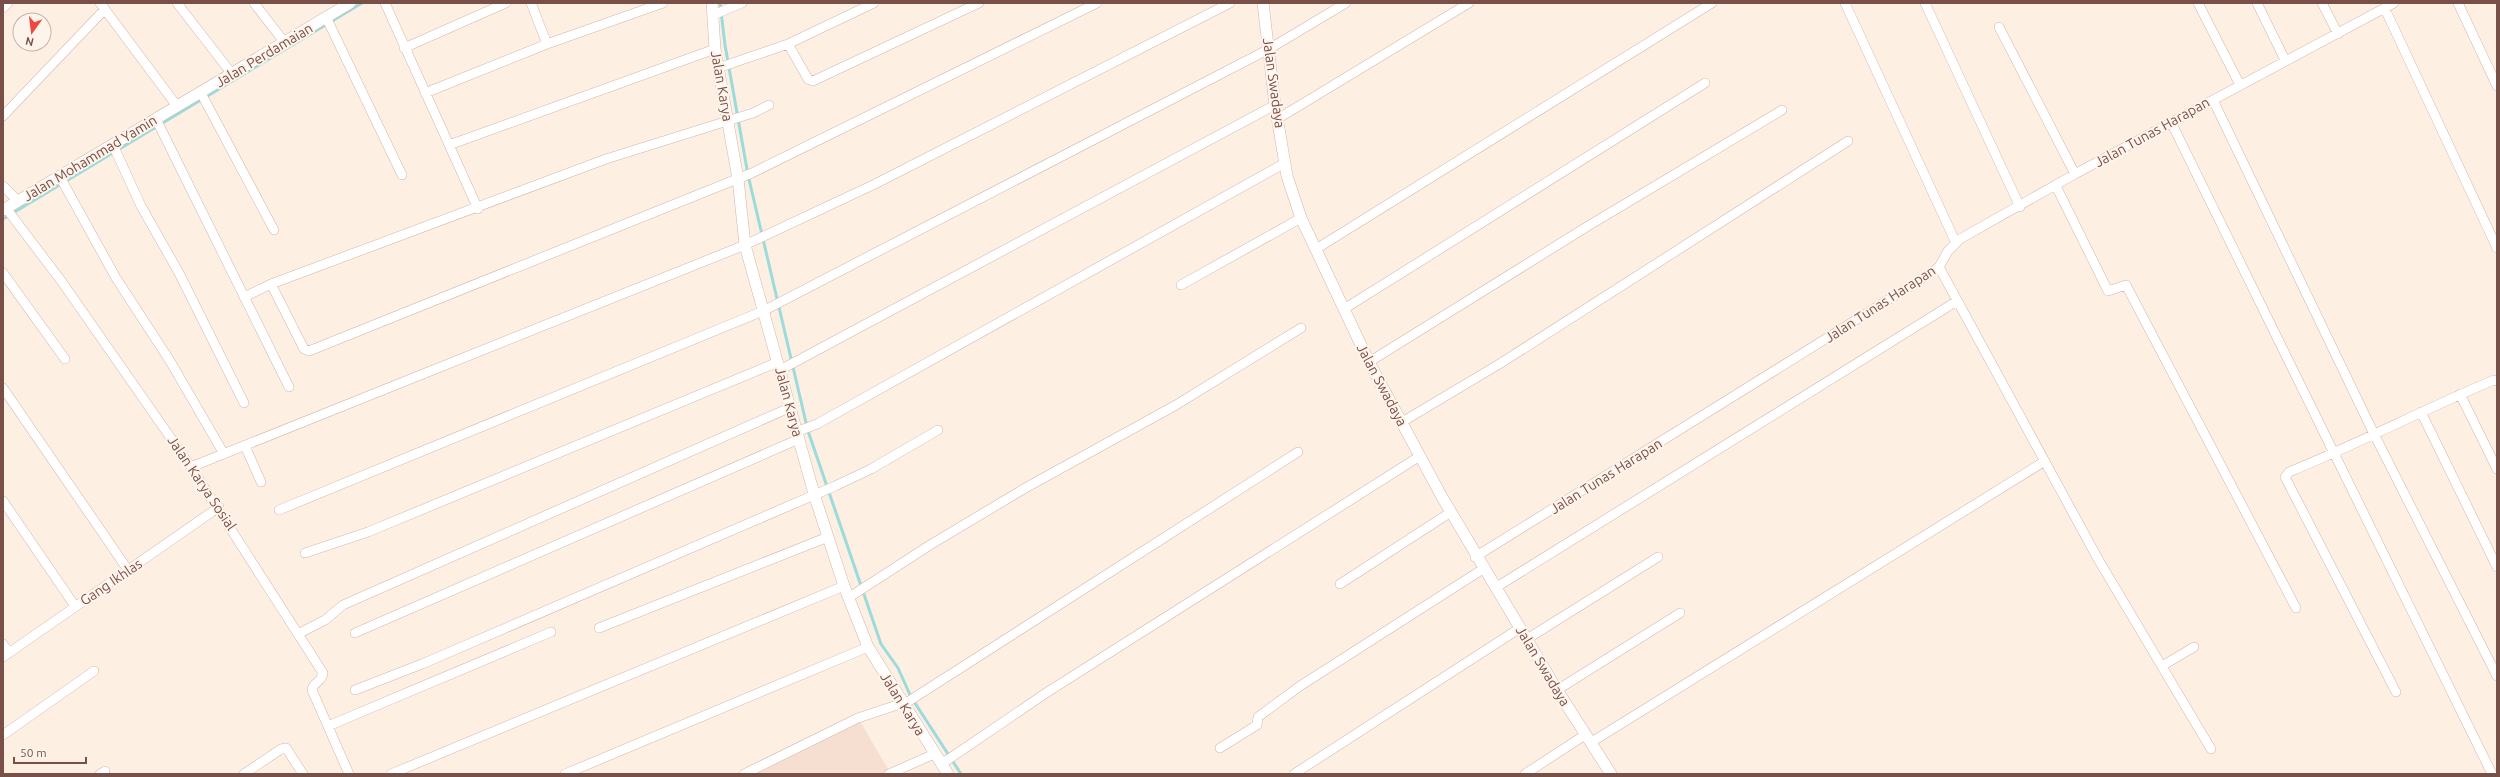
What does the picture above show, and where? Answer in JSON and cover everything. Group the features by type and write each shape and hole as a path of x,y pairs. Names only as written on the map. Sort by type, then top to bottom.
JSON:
{"street":[{"path":"3,8 8,3"},
{"path":"176,3 232,74"},
{"path":"254,3 285,42"},
{"path":"385,3 478,209"},
{"path":"404,48 506,3"},
{"path":"531,3 547,44"},
{"path":"425,93 547,44 663,3"},
{"name":"Jalan Karya","path":"712,3 718,13 715,49 734,118 749,243 768,308 782,366 789,408 800,434 814,494 844,586 850,596 868,647 910,700 948,774"},
{"path":"718,13 742,3"},
{"path":"720,68 788,44 874,3"},
{"path":"788,44 808,80 813,81 979,3"},
{"path":"271,284 304,349 309,351 752,173 1097,3"},
{"path":"191,467 749,243 875,184 1230,3"},
{"name":"Jalan Swadaya","path":"1263,3 1275,105 1279,118 1287,176 1301,218 1369,362 1475,557 1611,774"},
{"path":"279,510 785,300 1269,49 1346,3"},
{"path":"1279,118 1469,3"},
{"path":"1316,249 1712,3"},
{"path":"1845,3 1956,243"},
{"path":"1925,3 2020,207"},
{"path":"2198,3 2240,85"},
{"path":"2257,3 2285,60"},
{"path":"2322,3 2338,34"},
{"name":"Jalan Tunas Harapan","path":"1475,557 1854,322 1939,267 1956,243 2075,174 2285,60 2338,34 2394,3"},
{"path":"2458,3 2497,86"},
{"name":"Jalan Perdamaian","path":"178,106 326,17 344,4"},
{"path":"3,116 102,6 178,106"},
{"path":"2385,9 2497,248"},
{"path":"326,17 402,175"},
{"path":"1999,27 2075,174"},
{"path":"448,145 715,49"},
{"path":"1344,309 1705,83"},
{"path":"201,93 274,230"},
{"path":"2213,100 2374,434 2497,676"},
{"path":"244,297 271,284 478,209 606,159 734,118 769,105"},
{"path":"305,553 382,526 801,359 1275,105"},
{"name":"Jalan Mohammad Yamin","path":"5,209 60,177 115,149 156,118 178,106"},
{"path":"1369,362 1588,226 1782,110"},
{"path":"156,118 289,387"},
{"path":"2171,122 2492,774"},
{"path":"1402,422 1501,363 1848,142"},
{"path":"115,149 141,206 180,272 244,403"},
{"path":"355,633 800,434 1285,163"},
{"path":"60,177 116,278 170,361 224,454"},
{"path":"3,186 18,201"},
{"path":"2056,186 2108,291 2126,285 2296,608"},
{"name":"Jalan Karya Sosial","path":"5,209 67,288 219,507 323,673 322,678 312,688 349,774"},
{"path":"1180,285 1301,218"},
{"path":"1939,267 2098,559 2211,749"},
{"path":"3,273 65,359"},
{"path":"1495,588 1957,301"},
{"path":"850,596 868,583 1027,487 1176,406 1301,328"},
{"path":"2396,692 2285,477 2289,472 2334,454 2460,394 2494,380 2497,381"},
{"path":"3,388 128,570"},
{"path":"2460,394 2497,469"},
{"path":"298,634 325,620 343,605 789,408"},
{"path":"2421,412 2497,567"},
{"path":"355,690 415,667 835,486 871,469 938,430"},
{"path":"245,446 261,482"},
{"path":"744,774 858,718 910,700 1298,452"},
{"path":"889,774 956,754 1066,680 1420,456"},
{"path":"1525,774 1588,739 2045,461"},
{"path":"3,501 75,606"},
{"name":"Gang Ikhlas","path":"6,655 219,507"},
{"path":"1340,584 1451,512"},
{"path":"599,628 828,537"},
{"path":"1527,639 1658,557"},
{"path":"1220,748 1257,725 1258,717 1300,686 1483,569"},
{"path":"391,774 844,586"},
{"path":"1557,690 1680,613"},
{"path":"1294,774 1520,628"},
{"path":"328,726 551,632"},
{"path":"3,644 6,655"},
{"path":"565,774 868,647"},
{"path":"2162,666 2194,647"},
{"path":"3,735 94,671"},
{"path":"244,774 280,749 286,748 303,774"}],"shaded area":[{"path":"858,718 891,774 735,774"}],"waterway":[{"path":"3,219 362,3"},
{"path":"720,3 725,45 748,175 808,431 881,644 898,668 911,697 961,774"}]}
